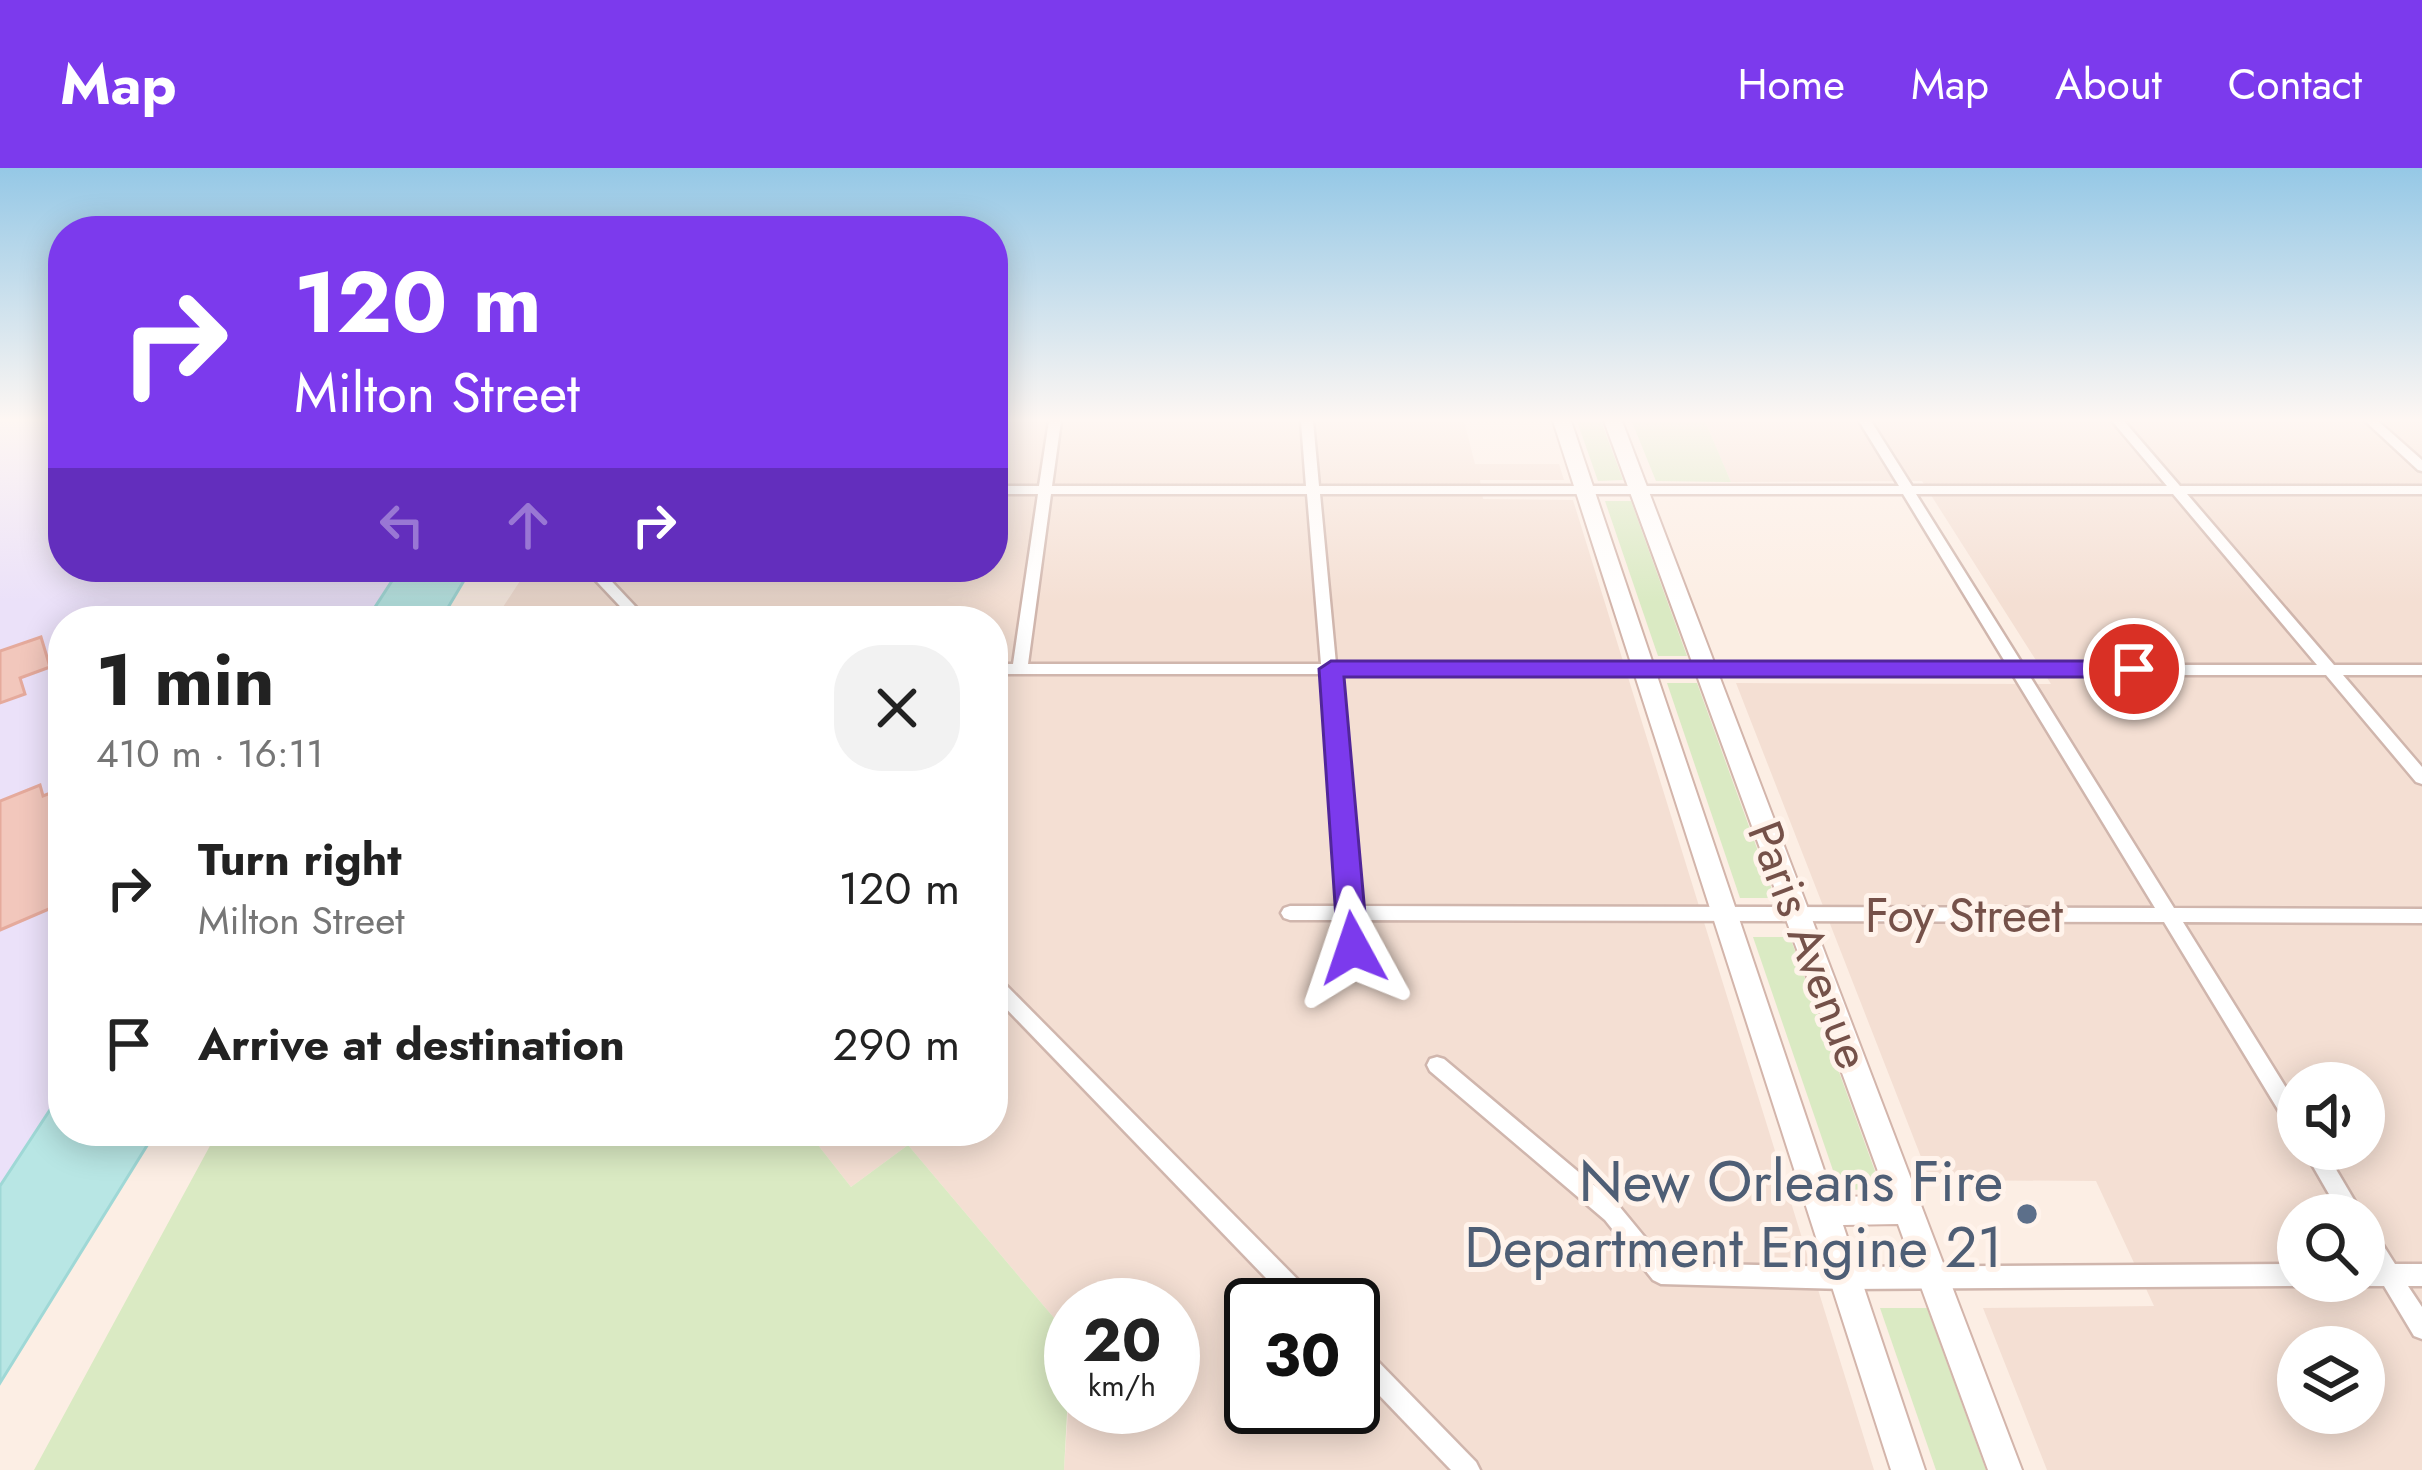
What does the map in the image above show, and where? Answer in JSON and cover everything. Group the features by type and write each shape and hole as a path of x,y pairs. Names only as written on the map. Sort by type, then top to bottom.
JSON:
{"street":[{"path":"1020,668 1045,482"},
{"path":"1314,482 1353,948"},
{"name":"Paris Avenue","path":"1582,482 1909,1470"},
{"name":"Paris Avenue","path":"1636,482 2005,1470"},
{"path":"1904,482 2277,1090"},
{"path":"2170,482 2422,778"},
{"path":"1008,490 2422,490"},
{"path":"604,582 628,606"},
{"path":"1008,668 2422,670"},
{"name":"Foy Street","path":"1290,913 2422,916"},
{"path":"1008,998 1281,1278"},
{"path":"1437,1065 1612,1214 1660,1273 1845,1278 2277,1275"},
{"path":"1823,1210 1908,1210"},
{"path":"2385,1267 2422,1328"},
{"path":"2385,1275 2422,1275"},
{"path":"1380,1380 1468,1470"}],"shaded area":[{"path":"0,482 48,482 48,582 391,582 376,606 48,606 48,1113 0,1186"},
{"path":"1008,482 1480,482 1483,499 1573,500 1874,1470 1064,1470 1066,1434 1200,1434 1200,1278 1044,1278 1044,1306 909,1146 1008,1146 1008,606 504,606 519,582 1008,582"},
{"path":"1922,482 2422,482 2422,1470 2047,1470 1983,1308 2154,1306 2096,1181 1930,1180 1736,683 2051,684"},
{"path":"819,1146 907,1146 851,1187"}],"green space":[{"path":"1605,501 1631,501 1687,656 1658,656"},
{"path":"1667,683 1697,683 1775,898 1740,898"},
{"path":"1753,937 1790,937 1879,1182 1875,1189 1847,1190 1837,1182"},
{"path":"210,1146 819,1146 851,1187 909,1146 1044,1306 1044,1434 1066,1434 1064,1470 34,1470"},
{"path":"1880,1308 1927,1308 1986,1470 1936,1470"}],"water":[{"path":"391,582 463,582 449,606 376,606"},
{"path":"48,1113 48,1146 147,1146 0,1383 0,1186"}],"building":[{"path":"41,637 48,668 20,678 25,694 0,703 0,651"},
{"path":"40,785 43,796 48,794 48,909 0,930 0,801"}],"place":[{"name":"New Orleans Fire Department Engine 21","path":"2027,1214"}],"route":[{"path":"1353,948 1331,669 2134,669"}]}
